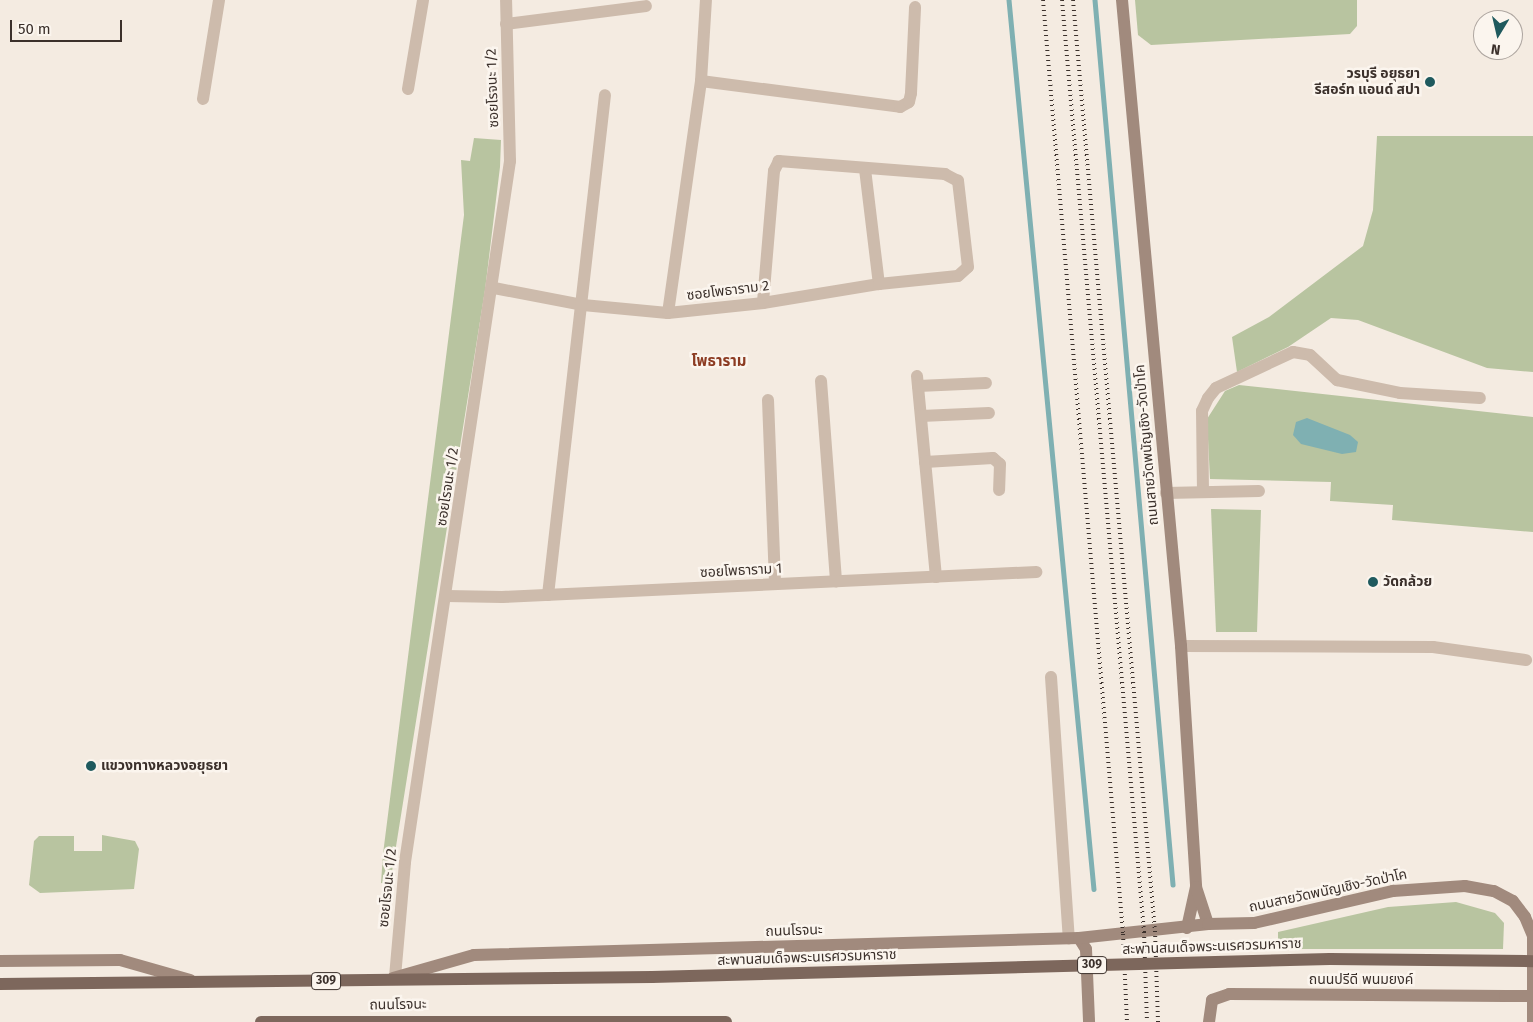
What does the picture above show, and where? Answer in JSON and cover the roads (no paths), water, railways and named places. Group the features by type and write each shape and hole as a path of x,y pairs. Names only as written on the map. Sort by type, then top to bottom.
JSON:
{"main road":[{"name":"ถนนสายวัดพนัญเชิง-วัดป่าโค","path":"1122,0 1181,646 1196,888 1208,924 1254,923 1431,886 1494,891 1513,901 1533,936 1532,1022"},
{"name":"ถนนสายวัดพนัญเชิง-วัดป่าโค","path":"1187,928 1196,888"},
{"name":"ถนนโรจนะ","path":"389,979 474,955 1074,938 1187,928 1208,924"},
{"path":"1074,938 1086,949 1089,1022"},
{"name":"สะพานสมเด็จพระนเรศวรมหาราช","path":"652,977 1330,959 1533,961"},
{"name":"ถนนโรจนะ","path":"0,961 120,960 197,983"},
{"name":"ถนนโรจนะ","path":"0,984 652,977"},
{"name":"ถนนปรีดี พนมยงค์","path":"1209,1022 1212,1000 1229,994 1533,996"},
{"name":"ถนนโรจนะ","path":"261,1022 726,1022"}],"street":[{"path":"203,99 219,0"},
{"path":"408,89 423,0"},
{"name":"ซอยโรจนะ 1/2","path":"389,979 405,862 494,288 510,161 506,0"},
{"path":"668,313 701,81 706,0"},
{"path":"506,24 646,6"},
{"path":"701,81 900,107 909,102 911,93 915,7"},
{"path":"548,595 606,95"},
{"path":"762,303 776,164 866,169 879,284"},
{"name":"ซอยโพธาราม 2","path":"494,288 583,305 668,313 762,303 879,284 965,273 964,229 954,175 866,169"},
{"path":"1203,492 1202,411 1208,398 1216,388 1294,352 1310,355 1337,380 1400,393 1480,398"},
{"path":"821,381 836,581"},
{"path":"936,577 918,381 986,383"},
{"path":"768,400 775,584"},
{"path":"921,416 989,413"},
{"path":"925,462 993,458 1000,464 999,490"},
{"path":"1166,493 1259,491"},
{"name":"ซอยโพธาราม 1","path":"447,596 548,595 1036,572"},
{"path":"1181,646 1433,647 1526,660"},
{"path":"1051,677 1074,938"}],"water":[{"path":"1307,418 1350,435 1358,442 1356,452 1342,454 1301,444 1293,435 1296,422"}],"waterway":[{"path":"1009,0 1094,889"},
{"path":"1095,0 1173,885"}],"railway":[{"path":"1043,0 1123,934 1127,1022"},
{"path":"1062,0 1144,932 1147,1022"},
{"path":"1073,0 1155,931 1158,1022"}],"place":[{"name":"วรบุรี อยุธยา รีสอร์ท แอนด์ สปา","path":"1430,82"},
{"name":"วัดกล้วย","path":"1373,582"},
{"name":"แขวงทางหลวงอยุธยา","path":"91,766"}],"district":[{"name":"โพธาราม","path":"719,362"}]}
